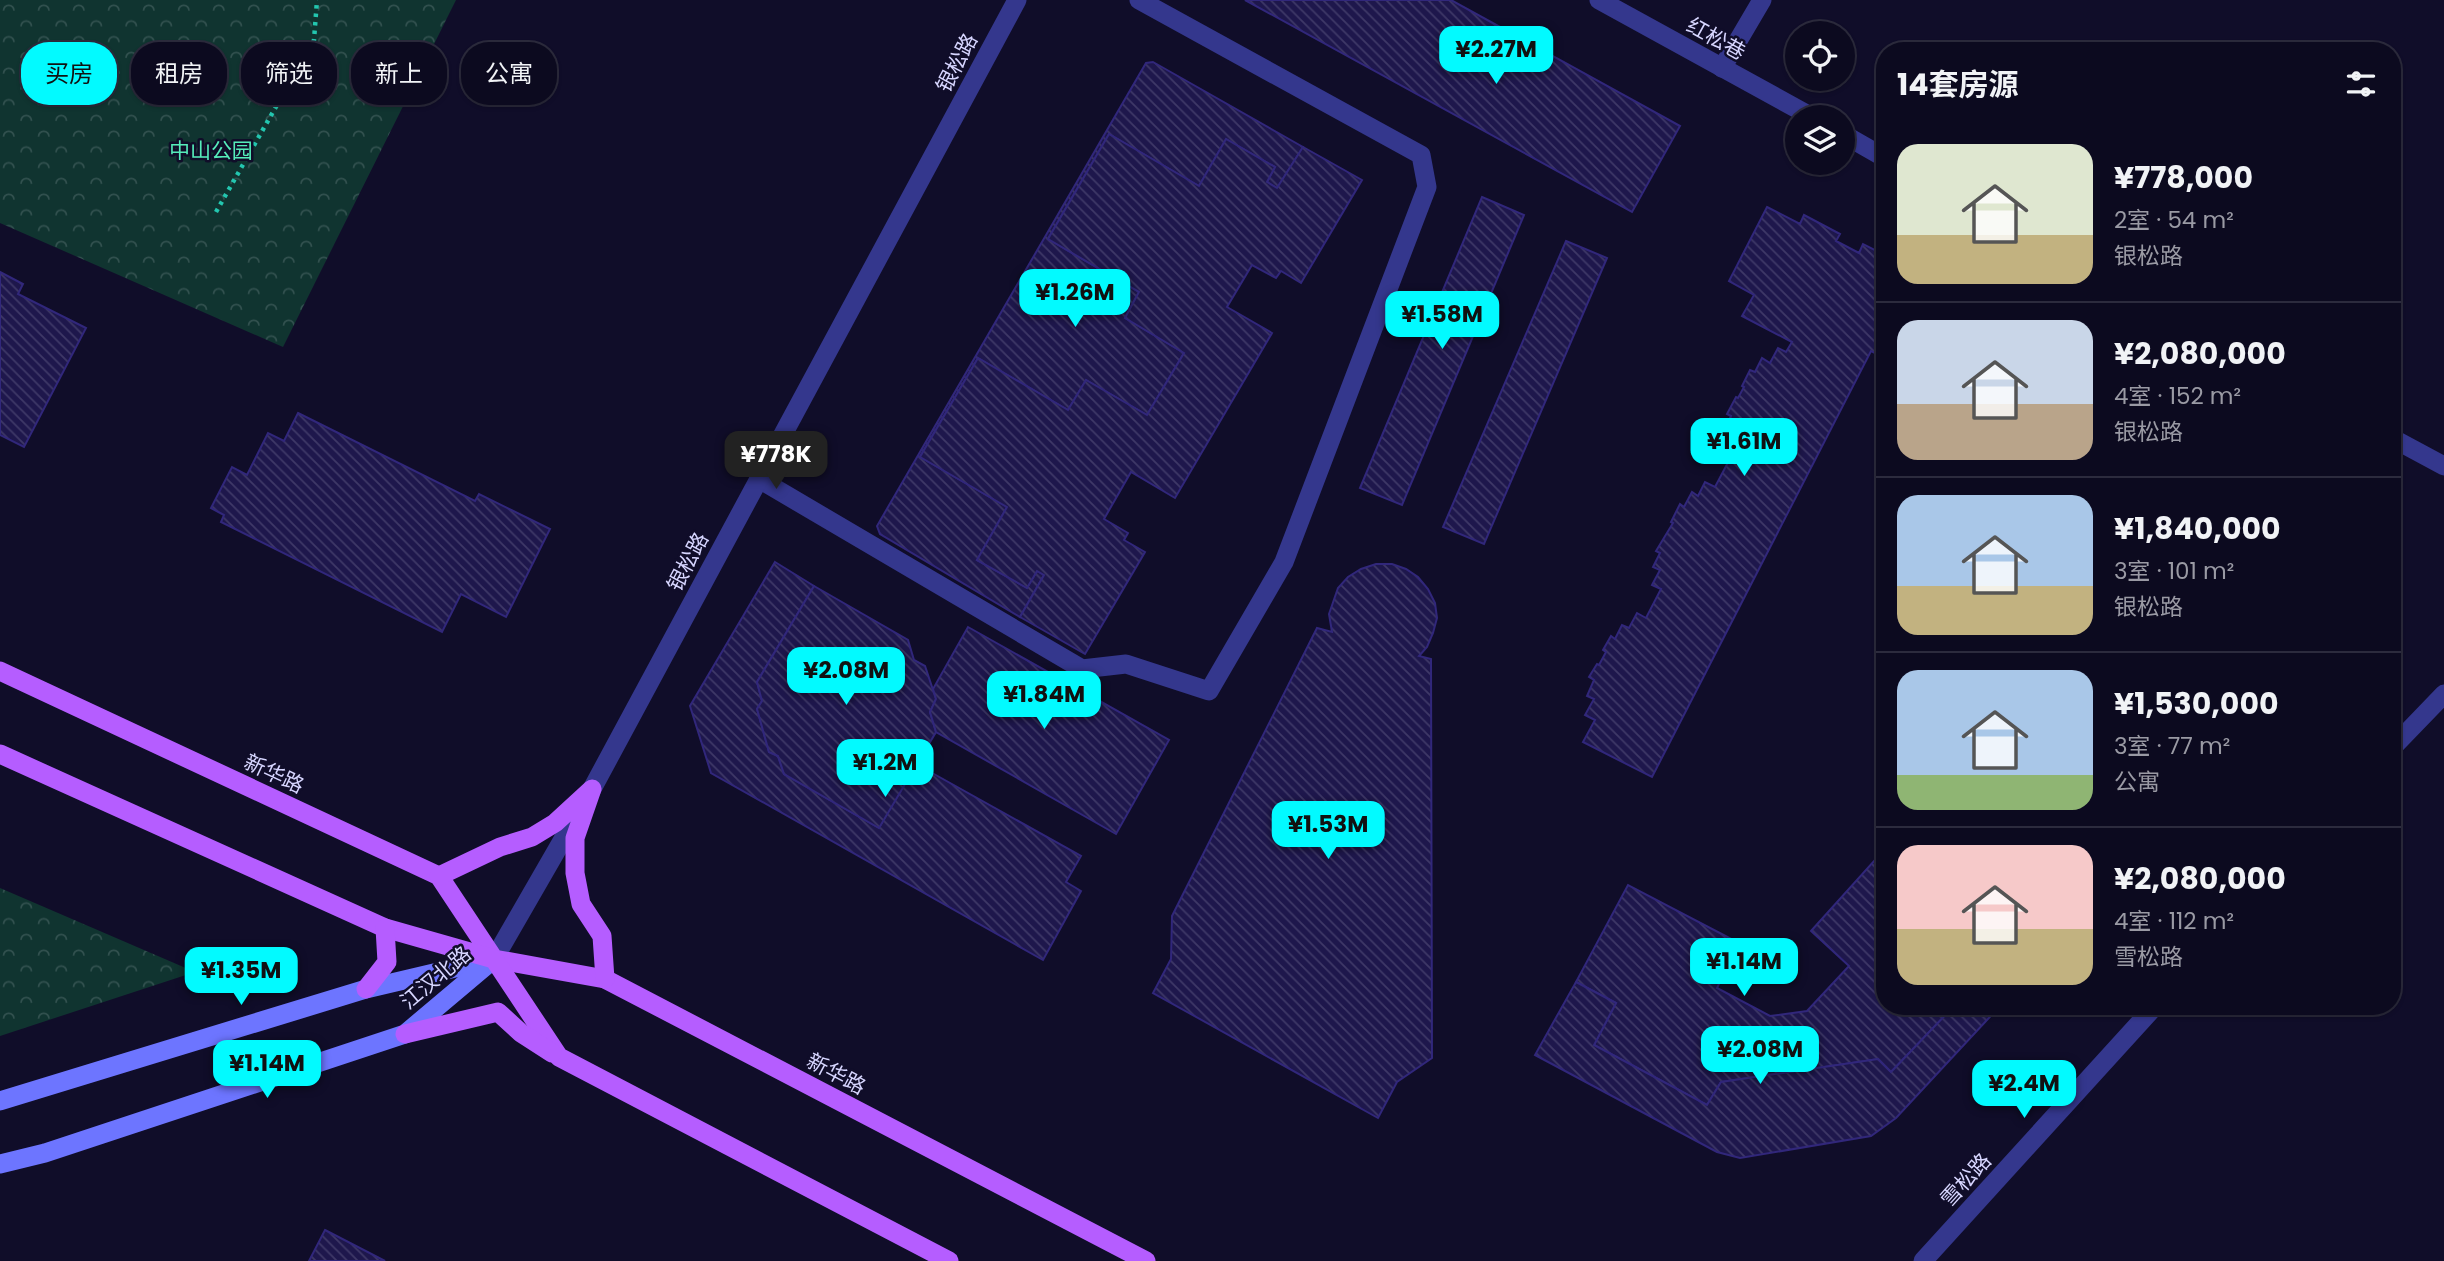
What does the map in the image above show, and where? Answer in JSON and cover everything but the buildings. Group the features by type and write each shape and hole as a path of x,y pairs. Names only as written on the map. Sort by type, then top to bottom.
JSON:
{"main road":[{"name":"新华路","path":"0,671 439,876"},
{"name":"新华路","path":"0,754 385,928 494,959 605,979 1146,1261"},
{"path":"559,1057 439,876 500,847 532,837 555,823 592,789"},
{"path":"592,789 575,838 575,873 581,904 602,936 605,979"},
{"path":"366,989 387,962 385,928"},
{"name":"江汉北路","path":"0,1101 366,989 494,959"},
{"name":"江汉北路","path":"0,1164 45,1153 405,1034 494,959"},
{"path":"405,1034 498,1012 521,1033 559,1057 949,1261"}],"street":[{"name":"银松路","path":"494,959 592,789 1017,0"},
{"path":"759,479 1082,669 1126,664 1209,691 1284,562 1427,187 1421,155 1139,0"},
{"name":"红松巷","path":"1599,0 1790,105"},
{"path":"1722,68 1762,0"},
{"path":"1855,141 1876,153"},
{"path":"2401,443 2444,466"},
{"path":"2401,739 2444,694"},
{"name":"雪松路","path":"1923,1261 2147,1015"}],"path":[{"path":"216,212 314,40 317,0"}],"green space":[{"name":"中山公园","path":"0,0 456,0 435,42 351,42 351,105 404,105 283,347 0,223"},
{"path":"0,888 195,972 0,1036"}]}
